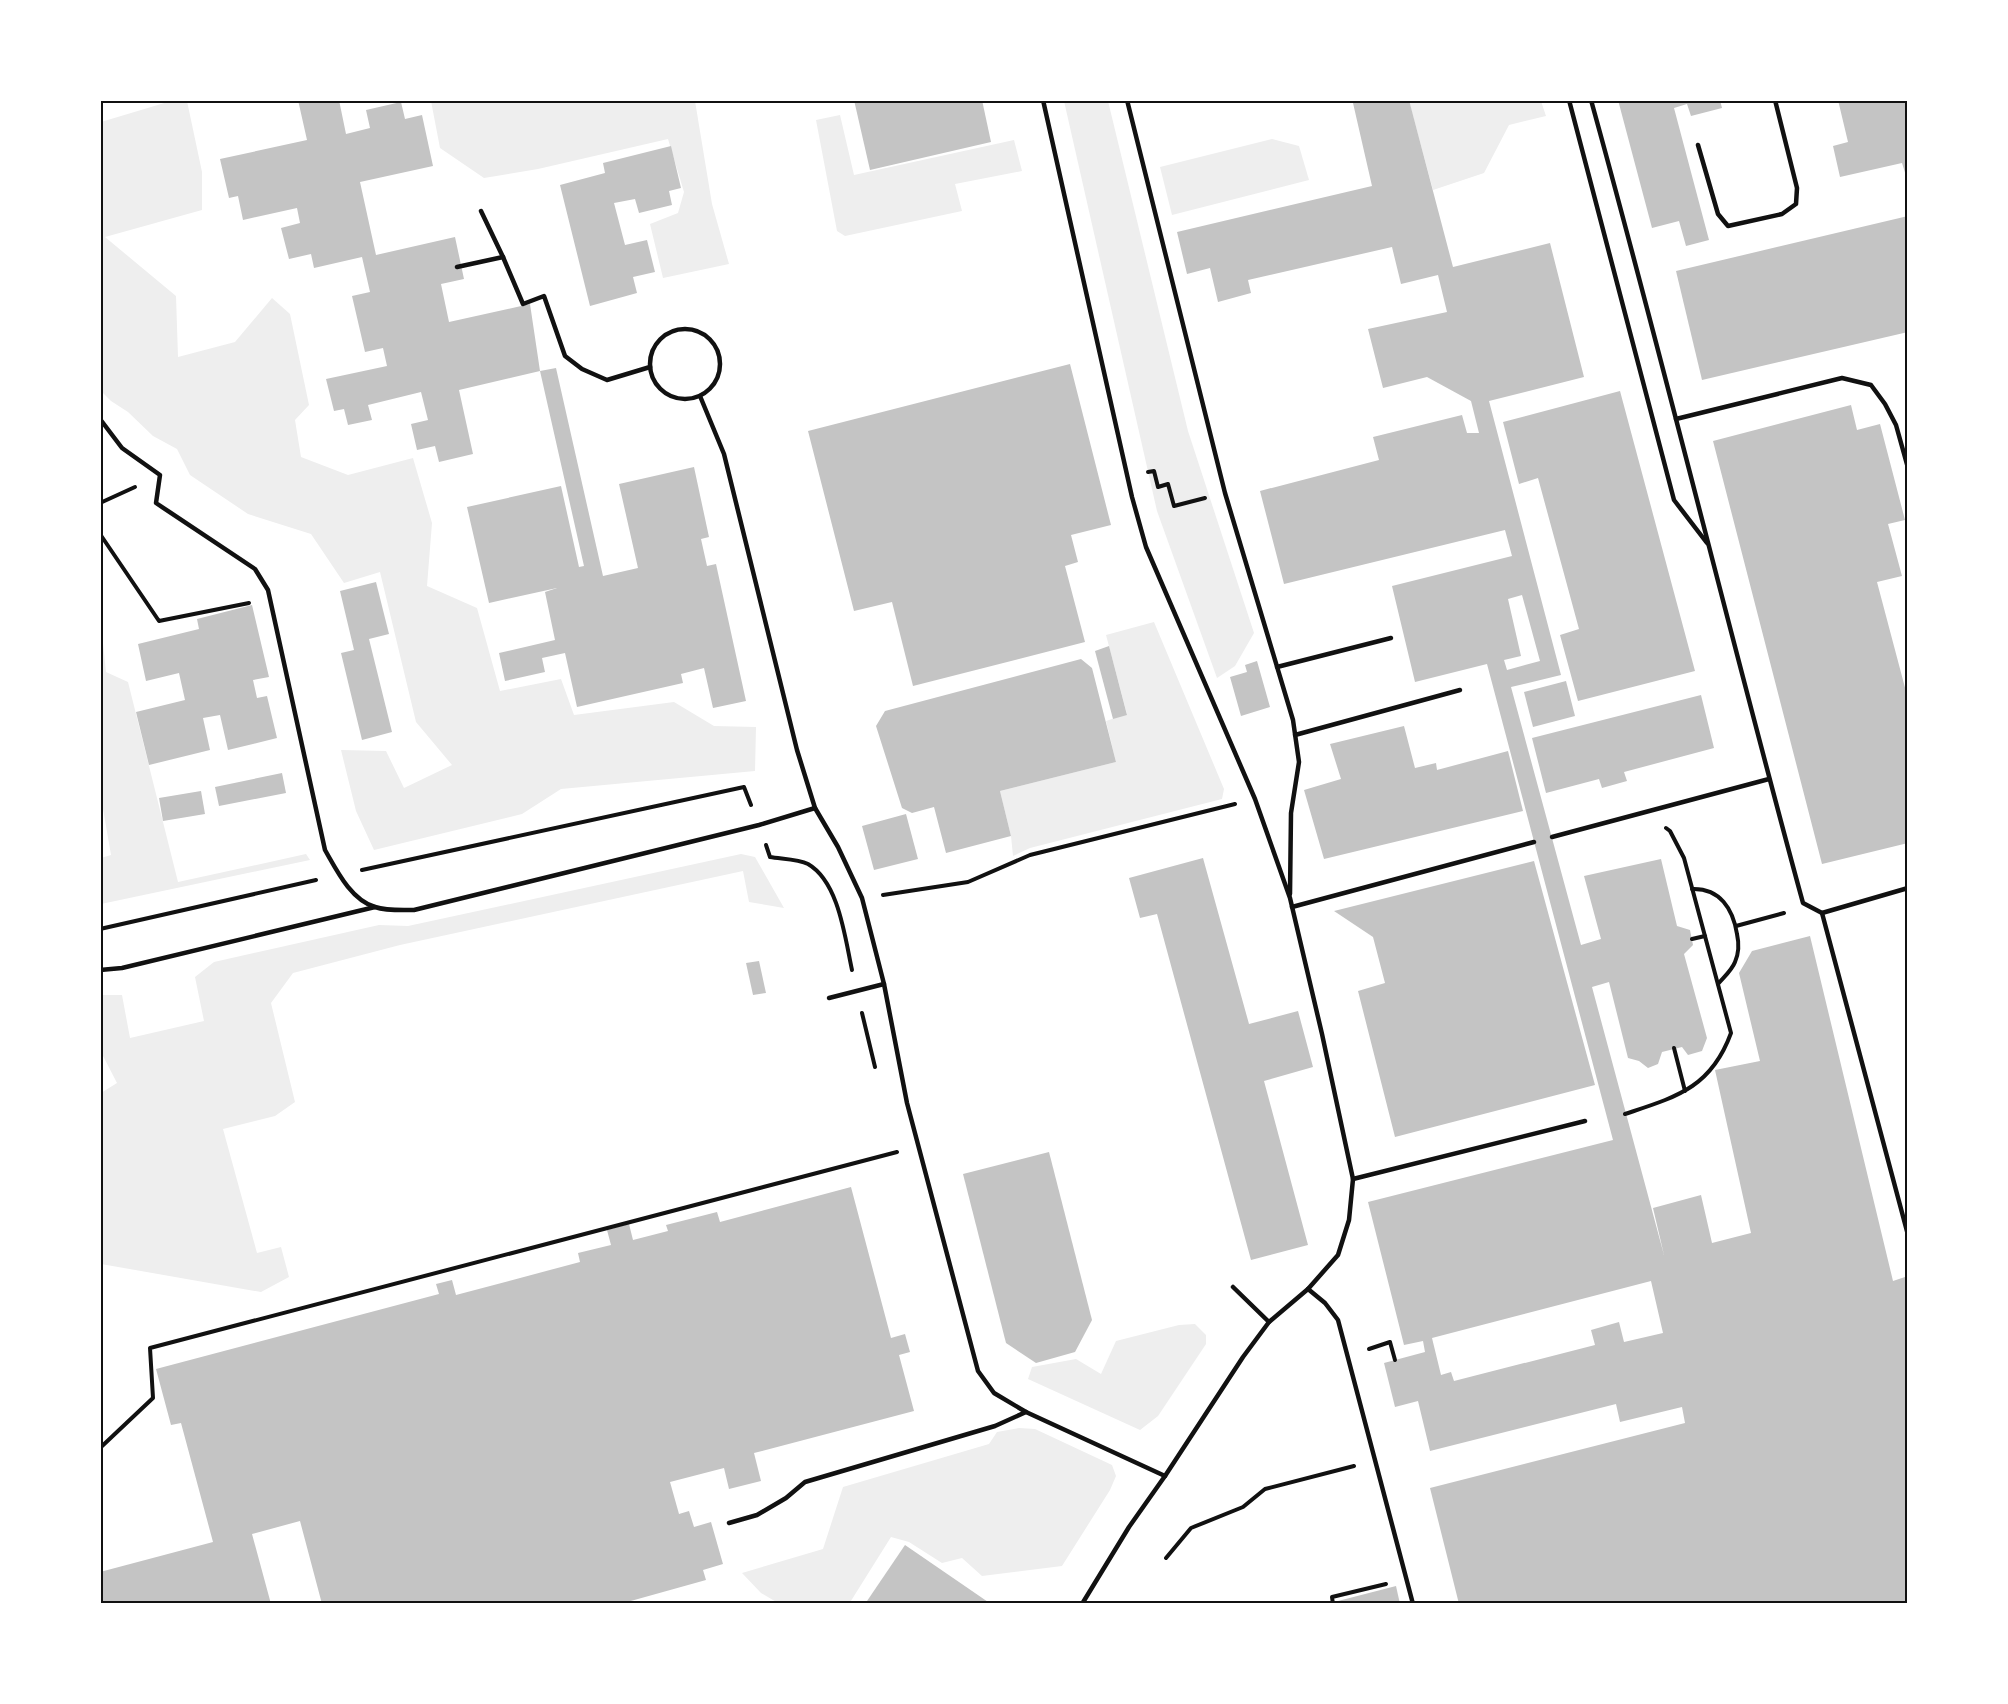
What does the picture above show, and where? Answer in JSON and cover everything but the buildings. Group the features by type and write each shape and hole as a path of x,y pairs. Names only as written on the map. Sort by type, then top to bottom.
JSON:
{"lane":[{"path":"1043,100 1127,478 1146,547 1255,799 1290,898 1353,1179 1349,1220 1338,1255 1308,1289 1269,1322 1243,1357 1129,1527 1082,1604"},
{"path":"1128,100 1225,493 1293,720 1299,762 1291,813 1290,898"},
{"path":"1569,100 1674,500 1709,545"},
{"path":"1591,100 1632,248 1803,903 1822,913 1908,888"},
{"path":"1698,145 1718,214 1728,226 1782,214 1796,204 1797,188 1775,100"},
{"path":"480,211 523,304 544,296 566,356 582,369 607,380 650,367"},
{"path":"457,267 503,257"},
{"path":"691,329 704,334 713,343 719,354 721,366 718,378 710,389 690,400 677,399 661,391 654,381 650,367 651,354 660,340 670,332 691,329"},
{"path":"1676,419 1842,378 1871,385 1885,404 1896,425 1908,468"},
{"path":"700,396 724,454 797,750 815,808 838,847 862,898 884,984 907,1103 978,1371 994,1393 1026,1412 1165,1476"},
{"path":"100,419 122,448 160,475 156,503 255,569 268,590 325,850 339,874 360,900 375,907 414,910 759,825 815,808"},
{"path":"1277,667 1391,638"},
{"path":"1295,735 1460,690"},
{"path":"1552,837 1769,779"},
{"path":"1292,907 1534,842"},
{"path":"100,970 122,968 375,907"},
{"path":"1822,913 1908,1235"},
{"path":"829,998 884,984"},
{"path":"1353,1179 1585,1121"},
{"path":"1233,1287 1269,1322"},
{"path":"1308,1289 1325,1303 1338,1320 1413,1604"},
{"path":"729,1523 757,1515 786,1498 805,1482 995,1426 1026,1412"}],"path":[{"path":"1127,478 1154,471 1158,487 1168,484 1173,506 1225,493"},
{"path":"100,503 160,475"},
{"path":"100,534 159,621 270,599"},
{"path":"100,929 339,874 744,787 771,857 807,863 824,878 836,901 875,1070"},
{"path":"862,898 968,882 1030,855 1255,799"},
{"path":"1625,1114 1677,1096 1696,1084 1724,1052 1731,1033 1683,858 1670,831 1662,825"},
{"path":"1692,889 1702,889 1721,899 1731,909 1736,926 1738,952 1735,963 1718,984"},
{"path":"1736,926 1751,921"},
{"path":"1692,939 1705,936"},
{"path":"1674,1048 1685,1091"},
{"path":"100,1448 153,1398 150,1348 918,1146"},
{"path":"1348,1355 1390,1342 1395,1359"},
{"path":"1166,1558 1191,1528 1243,1507 1265,1489 1376,1461"},
{"path":"1333,1604 1332,1597 1406,1579"}],"shaded area":[{"path":"171,101 187,101 202,172 202,210 105,237 176,296 178,357 235,342 272,298 290,314 309,405 295,420 301,457 348,475 413,458 432,523 427,586 477,608 500,691 561,679 574,715 674,702 714,726 756,727 755,771 561,789 522,814 374,850 356,811 341,750 386,751 404,788 452,765 416,722 380,572 344,583 311,534 248,514 190,475 177,449 153,436 101,391 101,122"},
{"path":"431,101 695,101 712,204 729,264 663,278 650,224 678,213 684,192 668,139 538,169 484,178 440,148"},
{"path":"1064,101 1108,101 1188,431 1254,633 1235,666 1217,678 1157,511"},
{"path":"1409,101 1541,101 1546,116 1509,125 1484,173 1433,190"},
{"path":"840,115 854,175 1014,140 1022,171 955,184 962,211 845,236 837,231 816,120"},
{"path":"1272,139 1299,146 1309,180 1172,215 1160,167"},
{"path":"1154,622 1224,789 1222,799 1030,848 1013,856 1011,836 1000,791 1116,762 1106,721 1127,714 1106,635"},
{"path":"101,642 103,643 106,672 128,682 178,882 306,854 310,860 101,904 101,858 111,855 101,797"},
{"path":"741,854 755,857 784,908 749,902 743,871 400,945 293,973 271,1003 295,1102 275,1116 223,1129 257,1253 281,1247 289,1277 261,1292 101,1264 101,1093 117,1083 101,1052 101,995 122,995 130,1038 204,1021 195,977 214,962 379,925 408,926"},
{"path":"1195,1324 1206,1335 1206,1344 1158,1416 1140,1430 1028,1379 1032,1367 1076,1359 1101,1374 1116,1341 1179,1325"},
{"path":"1019,1428 1035,1429 1112,1465 1116,1476 1110,1490 1062,1566 982,1576 962,1558 942,1563 909,1542 891,1537 849,1604 778,1603 761,1593 742,1573 823,1549 843,1487 989,1444 997,1432"}]}
